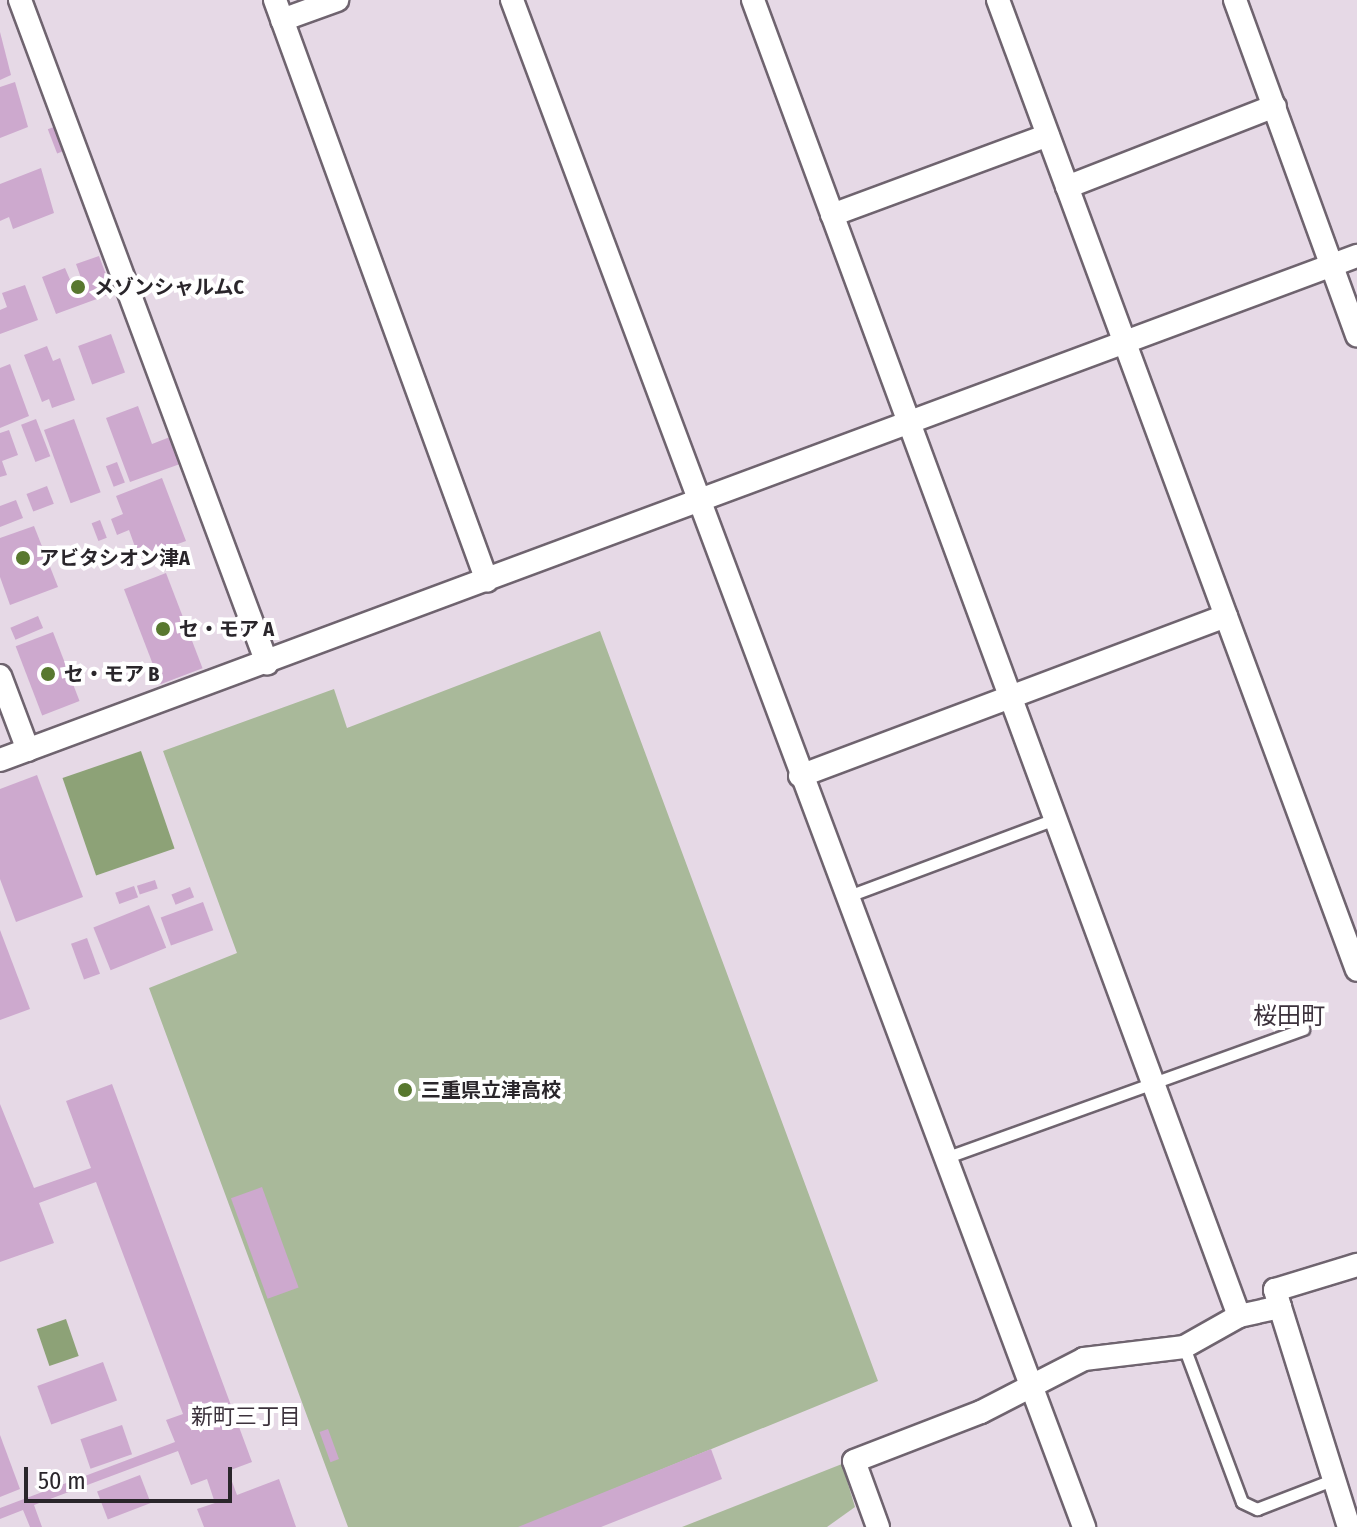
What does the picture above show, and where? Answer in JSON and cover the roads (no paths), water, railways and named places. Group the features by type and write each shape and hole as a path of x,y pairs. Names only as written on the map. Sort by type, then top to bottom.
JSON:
{"street":[{"path":"20,0 267,663"},
{"path":"337,0 278,10 487,581"},
{"path":"512,0 942,1159 1033,1388 1084,1527"},
{"path":"753,0 1239,1316"},
{"path":"998,0 1357,970"},
{"path":"1235,0 1357,336"},
{"path":"1067,187 1275,106"},
{"path":"832,215 1048,135"},
{"path":"0,760 1357,256"},
{"path":"800,776 1226,616"},
{"path":"0,676 28,750"},
{"path":"1349,1527 1275,1290 1357,1265"},
{"path":"871,1524 854,1461 1033,1388 1084,1359 1184,1347 1239,1316 1280,1307"}],"lane":[{"path":"845,898 1055,819"},
{"path":"942,1159 1303,1029"},
{"path":"1184,1347 1242,1502 1257,1509 1332,1480"}],"place":[{"name":"メゾンシャルムC","path":"78,287"},
{"name":"アビタシオン津A","path":"23,558"},
{"name":"セ・モア A","path":"163,629"},
{"name":"セ・モア B","path":"48,674"},
{"name":"三重県立津高校","path":"405,1090"}],"district":[{"name":"桜田町","path":"1289,1017"},
{"name":"新町三丁目","path":"246,1417"}]}
